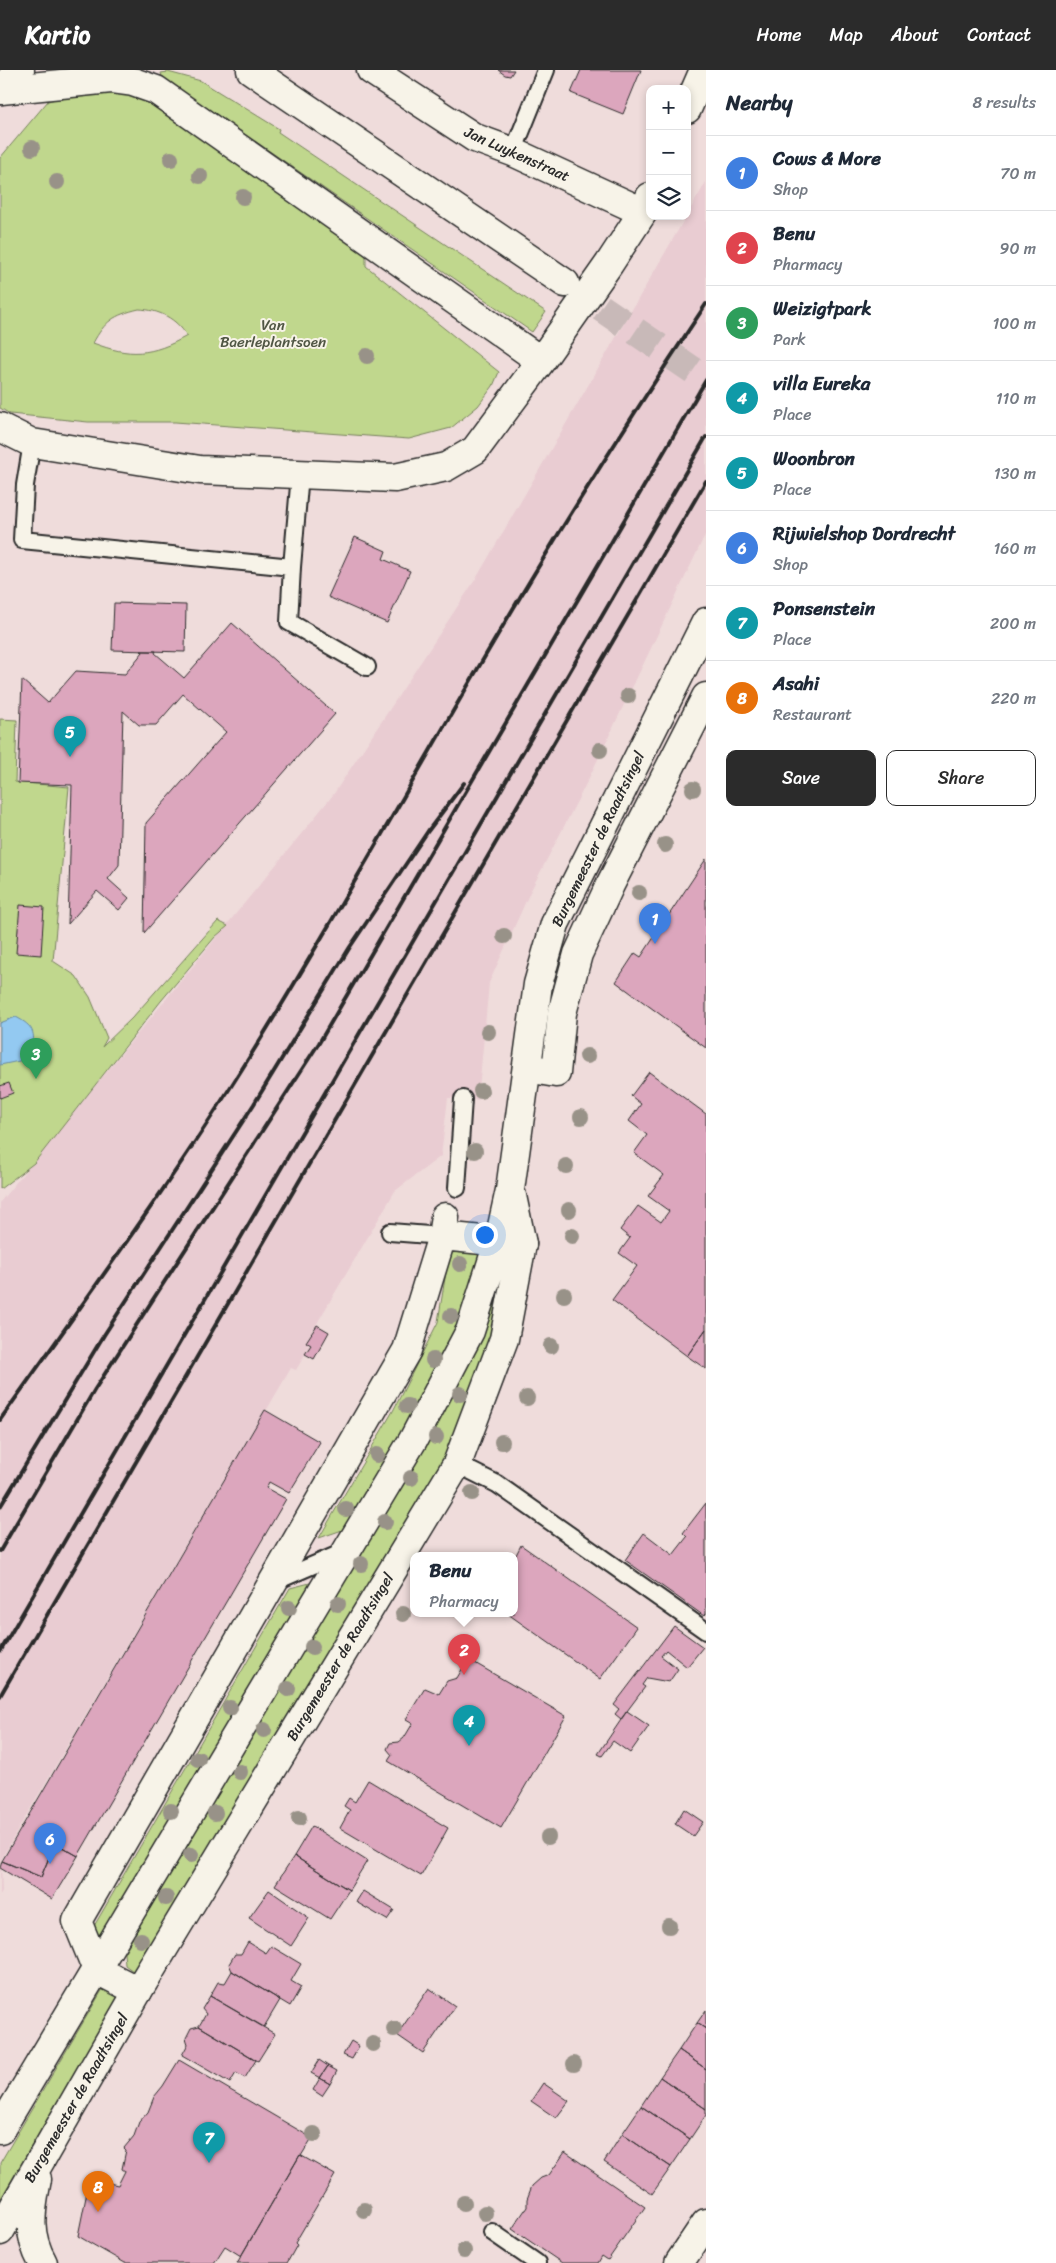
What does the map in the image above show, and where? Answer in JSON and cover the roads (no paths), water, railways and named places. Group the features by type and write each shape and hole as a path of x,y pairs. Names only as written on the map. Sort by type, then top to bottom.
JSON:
{"main road":[{"path":"0,90 20,70"},
{"path":"251,70 565,283"},
{"name":"Jan Luykenstraat","path":"371,70 475,138 646,204"},
{"path":"691,100 704,70"},
{"path":"0,90 111,79 133,82 156,90 541,361"},
{"path":"0,427 32,443 200,470 395,478 446,467 475,450 541,361 646,204"},
{"name":"Burgemeester de Raadtsingel","path":"0,2231 138,1991 457,1464 504,1338 510,1242 510,1190 538,984 555,924 706,622"},
{"name":"Burgemeester de Raadtsingel","path":"527,1068 556,1074 562,1013 578,954 610,885 706,697"},
{"path":"138,1991 97,1970 77,1921 406,1350 443,1226 510,1242"},
{"name":"Burgemeester de Raadtsingel","path":"0,2130 413,1440 470,1331 510,1242"},
{"path":"43,2263 31,2232 32,2211 38,2175 49,2144"},
{"path":"679,2263 706,2223"}],"lane":[{"path":"513,152 546,70"},
{"path":"32,443 25,484 22,540 292,567"},
{"path":"300,474 299,508 292,567 289,622 368,667"},
{"path":"457,1188 463,1099"},
{"path":"390,1232 443,1226"},
{"path":"457,1464 497,1484 706,1631"},
{"path":"272,1584 348,1550"},
{"path":"492,2232 537,2263"}],"water":[{"path":"16,1017 26,1023 32,1030 34,1039 32,1052 24,1060 0,1065 0,1023"}],"tunnel":[{"path":"566,284 706,379"}],"railway":[{"path":"0,1420 129,1238 192,1146 252,1053 314,951 545,556 624,429 706,304"},
{"path":"0,1551 95,1389 319,1043 706,380"},
{"path":"0,1652 706,437"},
{"path":"0,1696 706,481"},
{"path":"0,1507 104,1335 254,1104 350,947 428,831 464,783"}],"place":[{"name":"Woonbron","path":"70,757"},
{"name":"Cows & More","path":"655,944"},
{"name":"Weizigtpark","path":"36,1079"},
{"name":"Benu","path":"464,1675"},
{"name":"villa Eureka","path":"469,1746"},
{"name":"Rijwielshop Dordrecht","path":"50,1864"},
{"name":"Ponsenstein","path":"209,2163"},
{"name":"Asahi","path":"98,2212"}],"park label":[{"name":"Van Baerleplantsoen","path":"273,334"}]}
